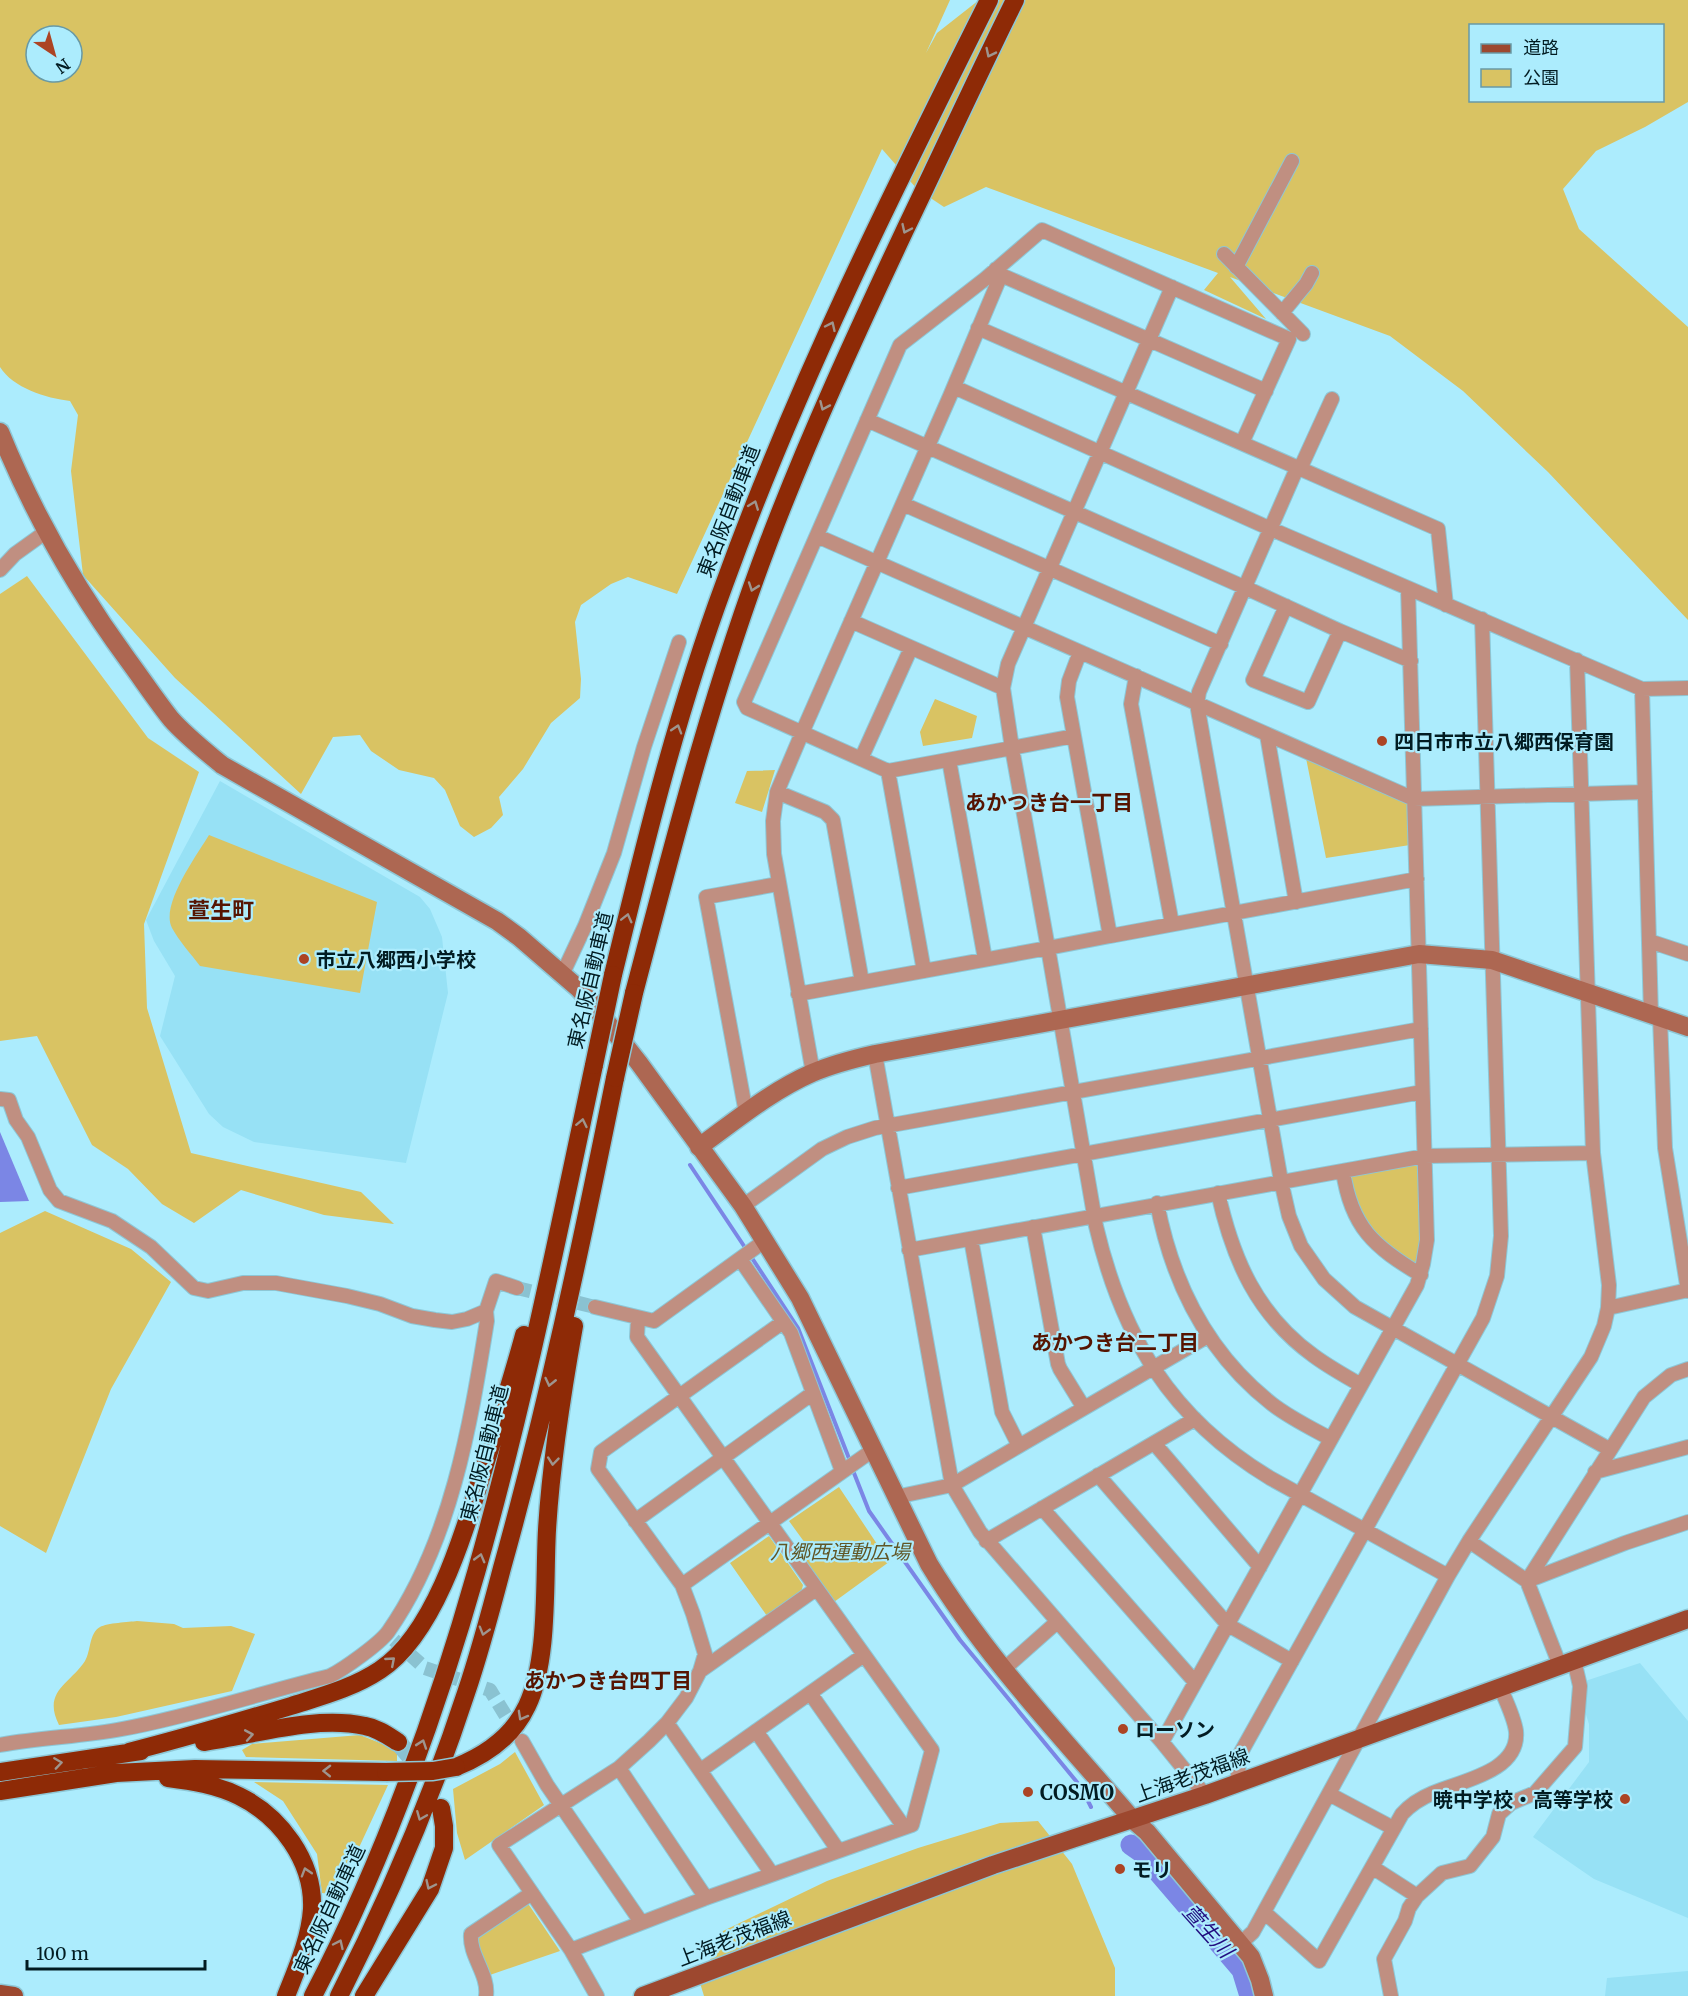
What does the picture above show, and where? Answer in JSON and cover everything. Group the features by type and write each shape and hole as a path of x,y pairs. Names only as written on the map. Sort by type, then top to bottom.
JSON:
{"highway":[{"path":"959,59 983,0"},
{"name":"東名阪自動車道","path":"313,1996 336,1952 373,1870 406,1789 442,1686 499,1489 531,1357 613,975 664,773 727,576 790,416 874,233 989,0"},
{"path":"339,1996 394,1883 429,1798 466,1692 524,1491 596,1175 634,993 696,764 729,657 768,543 813,429 1015,0"},
{"path":"129,1752 234,1724 340,1690 381,1670 413,1638 440,1590 476,1494 513,1377 572,1166"},
{"path":"0,1791 116,1773 195,1769 433,1771 456,1767 471,1761 489,1751 518,1724 528,1706 534,1688 542,1639 553,1457 596,1175"},
{"path":"0,1772 328,1723 366,1726 398,1742"},
{"path":"116,1773 183,1780 213,1786 240,1796 279,1825 292,1842 303,1863 312,1907 309,1929 298,1967 286,1996"},
{"path":"364,1996 430,1889 444,1848 441,1808"}],"main road":[{"name":"上海老茂福線","path":"643,1996 993,1865 1133,1820 1358,1741 1688,1619"},
{"path":"0,1994 14,1996"}],"street":[{"path":"1236,267 1292,161"},
{"path":"1074,736 888,771 747,708 744,702 900,345 998,272 1042,230 1289,339 1242,444"},
{"path":"1224,254 1303,334"},
{"path":"813,1073 772,840 777,792 954,387 998,272"},
{"path":"998,272 1266,391"},
{"path":"1268,330 1283,314 1312,273"},
{"path":"1172,287 1008,664 1003,688 1104,1261 1130,1330 1179,1403 1195,1419 1242,1460 1448,1576"},
{"path":"978,328 1438,529 1446,604"},
{"path":"954,387 1271,529 1642,689 1688,688"},
{"path":"1332,399 1298,468 1199,692 1197,704 1289,1216 1298,1239 1317,1271 1354,1307 1609,1449"},
{"path":"867,420 1411,661"},
{"path":"0,432 26,490 78,587 111,637 171,719 222,765 497,921 578,988 598,1011 683,1122 743,1206 751,1251 783,1322 791,1333 813,1393 848,1467"},
{"path":"903,504 1221,644"},
{"path":"0,570 15,554 47,531"},
{"path":"817,536 1414,799 1645,792"},
{"path":"1162,1742 1393,1329 1420,1275 1427,1240 1408,588"},
{"path":"1286,606 1253,680 1308,702 1340,631"},
{"path":"1238,1783 1240,1754 1483,1318 1497,1276 1501,1249 1482,619"},
{"path":"850,621 1003,688"},
{"path":"562,975 585,926 614,853 644,747 679,642"},
{"path":"861,759 911,648"},
{"path":"1080,652 1067,688 1067,697 1110,936"},
{"path":"1240,1944 1253,1932 1448,1576 1591,1357 1599,1341 1608,1308 1609,1286 1593,1153 1577,660"},
{"path":"1136,676 1131,704 1172,924"},
{"path":"1608,1308 1688,1290 1665,1148 1649,941 1642,689"},
{"path":"1267,735 1296,902"},
{"path":"949,760 985,959"},
{"path":"888,771 924,970"},
{"path":"777,792 825,812 833,820 862,982"},
{"path":"798,994 1417,879"},
{"path":"746,1113 706,897 778,884"},
{"path":"1649,941 1688,954"},
{"path":"699,1147 779,1091 813,1073 843,1061 1419,954 1492,960 1688,1028"},
{"path":"743,1206 822,1149 847,1137 887,1126 1421,1029"},
{"path":"875,1054 952,1485 986,1541 1162,1742 1205,1795"},
{"path":"898,1188 1422,1092"},
{"path":"0,1099 9,1100 16,1120 28,1137 51,1190 59,1201 112,1221 151,1247 194,1288 208,1291 243,1283 276,1284 347,1296 380,1304 412,1316 452,1322 467,1320 486,1311"},
{"path":"909,1250 1425,1156 1593,1153"},
{"path":"1343,1171 1348,1195 1356,1216 1370,1238 1384,1252 1420,1275"},
{"path":"1218,1193 1231,1245 1255,1293 1293,1339 1328,1366 1361,1385"},
{"path":"1157,1203 1163,1235 1177,1275 1194,1313 1208,1335 1233,1367 1266,1399 1290,1416 1331,1439"},
{"path":"1032,1227 1058,1364 1084,1408"},
{"path":"971,1239 1002,1412 1019,1446"},
{"path":"595,1307 654,1321 751,1251"},
{"path":"751,1251 800,1298 929,1564 951,1599 1004,1669 1133,1820 1147,1832 1251,1957 1256,1966 1264,1996"},
{"path":"0,1744 87,1735 207,1710 267,1691 330,1676 390,1637 436,1540 447,1508 475,1393 487,1321 486,1311 496,1281 517,1288"},
{"path":"571,1950 641,1922 912,1824 932,1750 637,1337 638,1318"},
{"path":"597,1996 571,1950 499,1845 619,1767 667,1723 686,1698 700,1671 705,1654 697,1625 681,1585 598,1469 601,1452 783,1322"},
{"path":"896,1497 952,1485 1208,1335"},
{"path":"1527,1581 1644,1397 1671,1375 1688,1369"},
{"path":"635,1521 813,1393"},
{"path":"986,1541 1195,1419"},
{"path":"1154,1443 1260,1567"},
{"path":"1595,1473 1688,1447"},
{"path":"681,1585 873,1450"},
{"path":"1098,1475 1228,1626 1292,1660"},
{"path":"1042,1508 1195,1682"},
{"path":"1527,1581 1625,1543 1688,1522"},
{"path":"1391,1996 1384,1959 1417,1896 1442,1873 1470,1866 1493,1837 1499,1814 1511,1803 1534,1793 1575,1746 1580,1686 1527,1581 1469,1541"},
{"path":"700,1671 816,1589"},
{"path":"1004,1669 1057,1622"},
{"path":"701,1770 864,1655"},
{"path":"1264,1912 1319,1961 1402,1814 1419,1800 1487,1773 1510,1755 1514,1747 1516,1731 1500,1688"},
{"path":"810,1693 904,1827"},
{"path":"667,1723 772,1874"},
{"path":"756,1731 838,1850"},
{"path":"522,1741 547,1785 641,1922"},
{"path":"619,1767 706,1898"},
{"path":"1329,1794 1393,1828"},
{"path":"1372,1867 1417,1896"},
{"path":"486,1996 486,1984 470,1945 471,1934 532,1893"}],"shaded area":[{"name":"市立八郷西小学校","path":"220,781 420,897 430,909 442,937 448,993 406,1163 254,1142 223,1127 209,1114 160,1036 175,976 154,941 146,920"},
{"name":"暁中学校・高等学校","path":"1640,1663 1688,1721 1688,1918 1594,1879 1533,1837 1589,1762 1589,1724 1576,1684"},
{"path":"1688,1971 1688,1996 1605,1996 1607,1978"}],"green space":[{"path":"0,0 950,0 926,53 937,33 979,0 1688,0 1688,102 1645,127 1596,151 1563,189 1579,229 1688,327 1688,620 1548,472 1463,391 1390,336 1230,277 1266,319 1204,290 1218,273 986,187 944,207 917,189 882,149 677,594 628,577 611,584 581,605 575,622 581,679 580,698 551,723 523,769 499,797 503,815 491,828 474,837 460,826 445,790 434,778 399,770 371,751 360,735 333,737 301,794 175,678 83,575 71,471 78,415 70,401 31,391 13,381 0,367"},
{"path":"27,576 148,738 199,772 144,924 147,1008 191,1153 361,1192 394,1224 324,1215 241,1190 194,1223 162,1204 128,1169 92,1145 37,1036 0,1041 0,594"},
{"path":"935,699 977,716 972,738 923,746 920,732"},
{"path":"1306,758 1405,801 1410,806 1410,845 1326,858"},
{"path":"775,770 762,812 735,803 747,771"},
{"path":"209,835 377,902 360,993 200,966 175,933 170,918 175,894"},
{"path":"1413,1164 1418,1167 1421,1235 1417,1261 1411,1265 1381,1243 1363,1220 1350,1180 1353,1175"},
{"path":"45,1211 131,1249 171,1282 111,1389 46,1553 0,1526 0,1233"},
{"name":"八郷西運動広場","path":"839,1487 889,1562 834,1602 797,1549 805,1543 789,1521"},
{"path":"769,1536 803,1585 801,1593 767,1616 730,1563"},
{"path":"137,1621 174,1624 183,1628 231,1626 255,1634 232,1691 116,1717 59,1725 54,1704 56,1696 85,1661 96,1630 108,1625"},
{"path":"360,1735 390,1747 397,1754 397,1761 246,1757 242,1750 252,1744"},
{"path":"515,1752 544,1805 465,1860 457,1833 453,1789 500,1764"},
{"path":"254,1782 388,1785 337,1895 322,1893 317,1854 283,1801"},
{"path":"1038,1821 1072,1864 1115,1968 1115,1996 704,1996 700,1983 723,1931 827,1881 918,1848 1000,1823"},
{"path":"524,1904 529,1905 560,1951 487,1976 475,1944 476,1936"}],"water":[{"path":"0,1132 29,1201 0,1202"}],"waterway":[{"path":"690,1165 746,1249"},
{"path":"750,1255 798,1328 850,1461"},
{"path":"852,1468 869,1511 960,1640 1081,1787 1091,1807"},
{"name":"萱生川","path":"1131,1845 1141,1852 1242,1970 1250,1996"}],"tunnel":[{"path":"517,1288 595,1307"},
{"path":"394,1640 425,1668 490,1690 517,1734"},
{"path":"398,1742 424,1773"}],"place":[{"name":"四日市市立八郷西保育園","path":"1382,741"},
{"name":"市立八郷西小学校","path":"304,959"},
{"name":"ローソン","path":"1123,1729"},
{"name":"COSMO","path":"1028,1792"},
{"name":"暁中学校・高等学校","path":"1625,1799"},
{"name":"モリ","path":"1120,1869"}],"district":[{"name":"あかつき台一丁目","path":"1049,802"},
{"name":"萱生町","path":"221,910"},
{"name":"あかつき台二丁目","path":"1115,1342"},
{"name":"あかつき台四丁目","path":"608,1680"}]}
